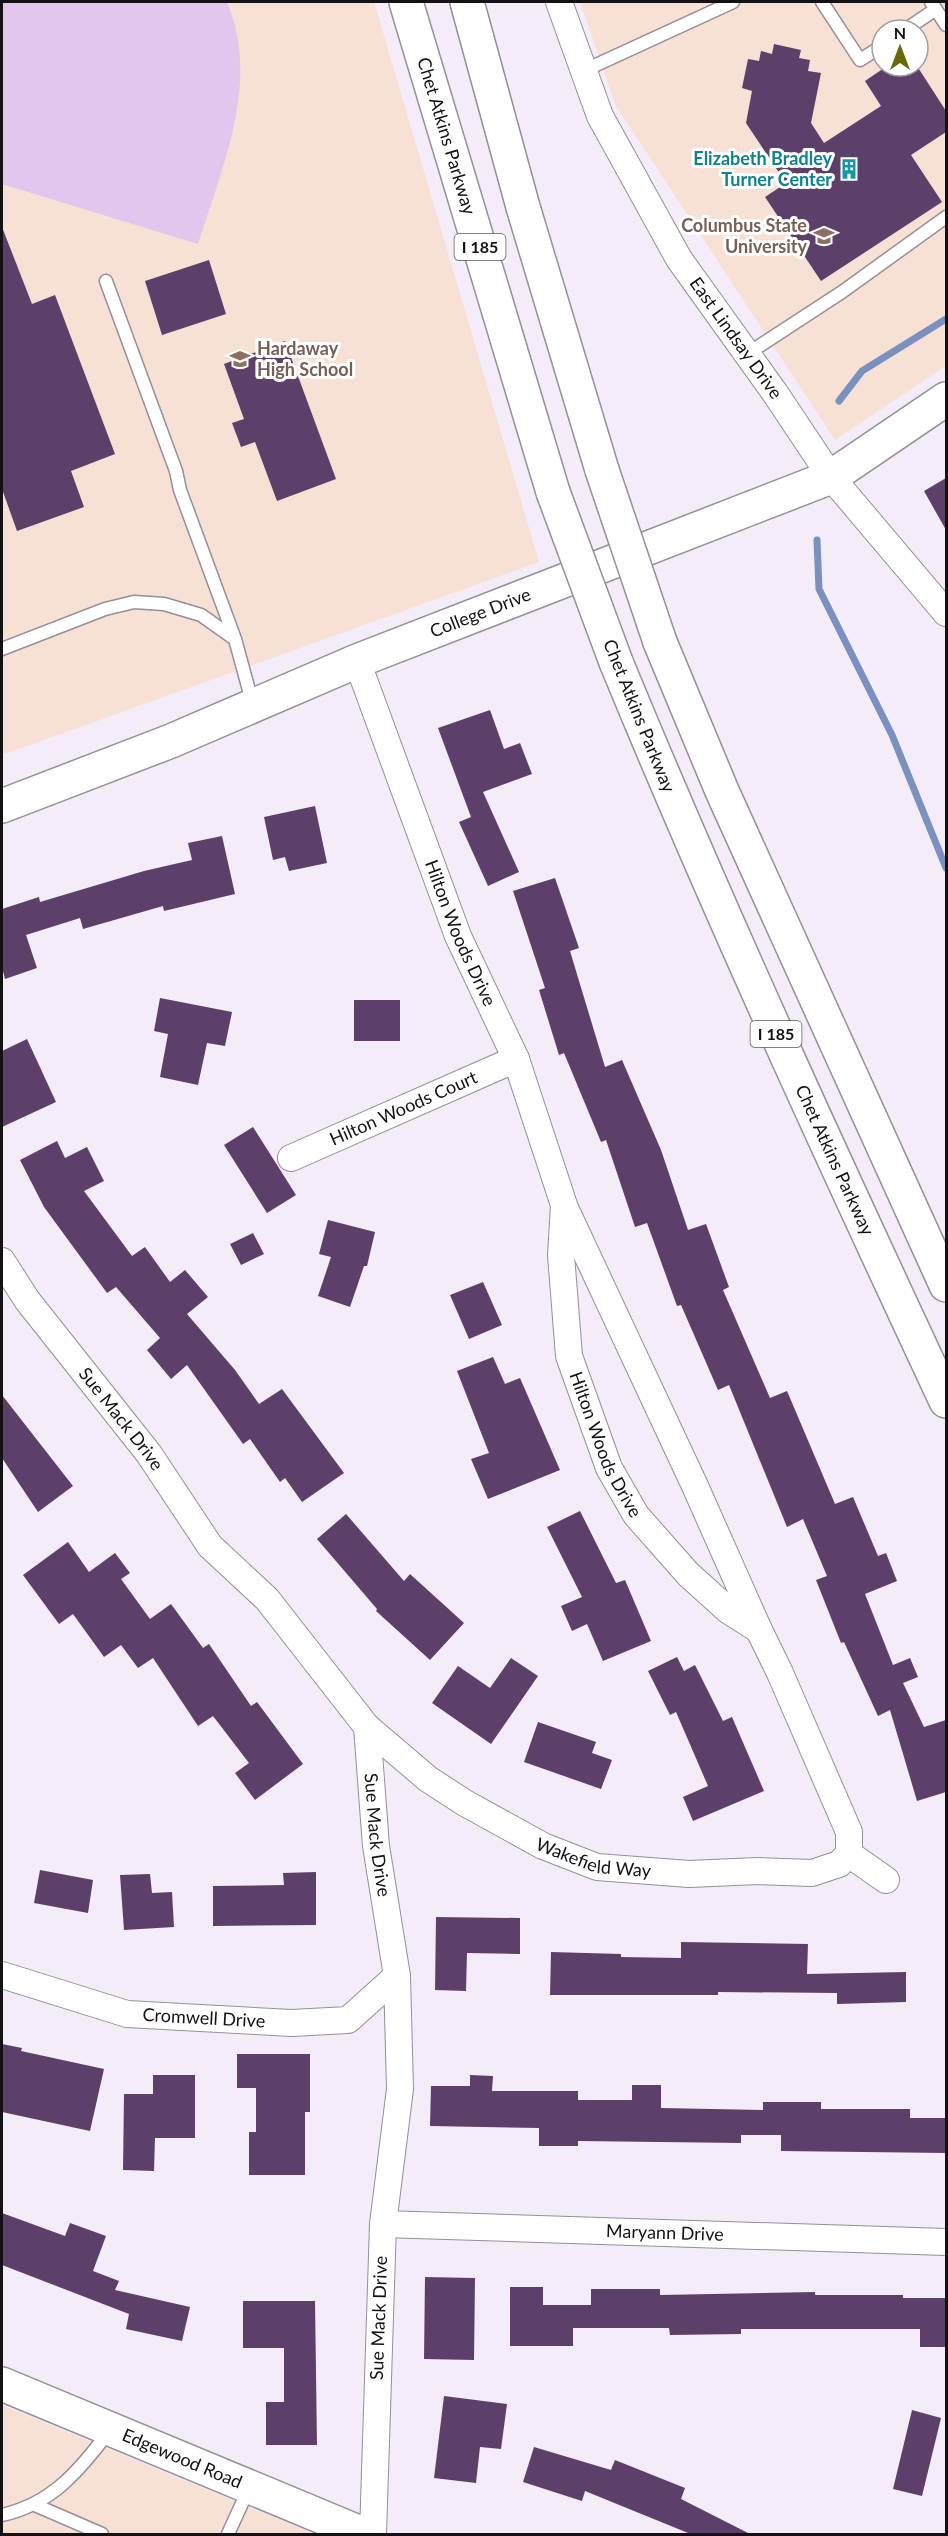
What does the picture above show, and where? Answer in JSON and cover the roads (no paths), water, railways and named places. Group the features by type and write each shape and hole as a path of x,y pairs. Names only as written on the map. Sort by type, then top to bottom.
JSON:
{"main road":[{"name":"Chet Atkins Parkway","path":"406,2 554,492 616,662 684,826 818,1128 946,1401"},
{"name":"I 185","path":"467,2 523,207 602,470 660,642 722,791 946,1285"},
{"name":"College Drive","path":"2,806 171,741 357,661 831,477 946,399"},
{"name":"Edgewood Road","path":"2,2384 363,2535"}],"street":[{"name":"East Lindsay Drive","path":"559,2 600,116 679,259 831,477 946,613"},
{"name":"Hilton Woods Drive","path":"357,661 458,936 516,1059 564,1205 780,1672 849,1832 849,1854"},
{"name":"Hilton Woods Court","path":"291,1158 516,1059"},
{"name":"Hilton Woods Drive","path":"564,1205 561,1255 569,1356 609,1468 636,1515 688,1574 729,1611 759,1630"},
{"name":"Sue Mack Drive","path":"2,1261 27,1300 149,1454 210,1546 267,1599 368,1726 376,1846 397,1976 400,2089 383,2224 373,2535"},
{"name":"Wakefield Way","path":"368,1726 428,1779 465,1803 543,1846 597,1867 689,1874 758,1871 812,1872 839,1864 849,1854"},
{"path":"849,1854 886,1880"},
{"name":"Cromwell Drive","path":"2,1975 128,2014 291,2023 348,2020 397,1976"},
{"name":"Maryann Drive","path":"383,2224 946,2242"}],"lane":[{"path":"583,71 733,2"},
{"path":"822,2 860,60 870,54"},
{"path":"919,18 934,5 946,25"},
{"path":"747,354 843,292 946,217"},
{"path":"106,281 235,639 253,706"},
{"path":"2,649 105,609 134,602 164,604 201,615 235,639"},
{"path":"2,2515 35,2505 51,2494 88,2459 111,2429"},
{"path":"228,2535 250,2487"},
{"path":"35,2505 102,2535"}],"waterway":[{"path":"839,401 862,371 946,319"},
{"path":"817,540 819,589 892,735 946,868"}],"place":[{"name":"Elizabeth Bradley Turner Center","path":"849,169"},
{"name":"Columbus State University","path":"824,236"},
{"name":"Hardaway High School","path":"240,359"}]}
